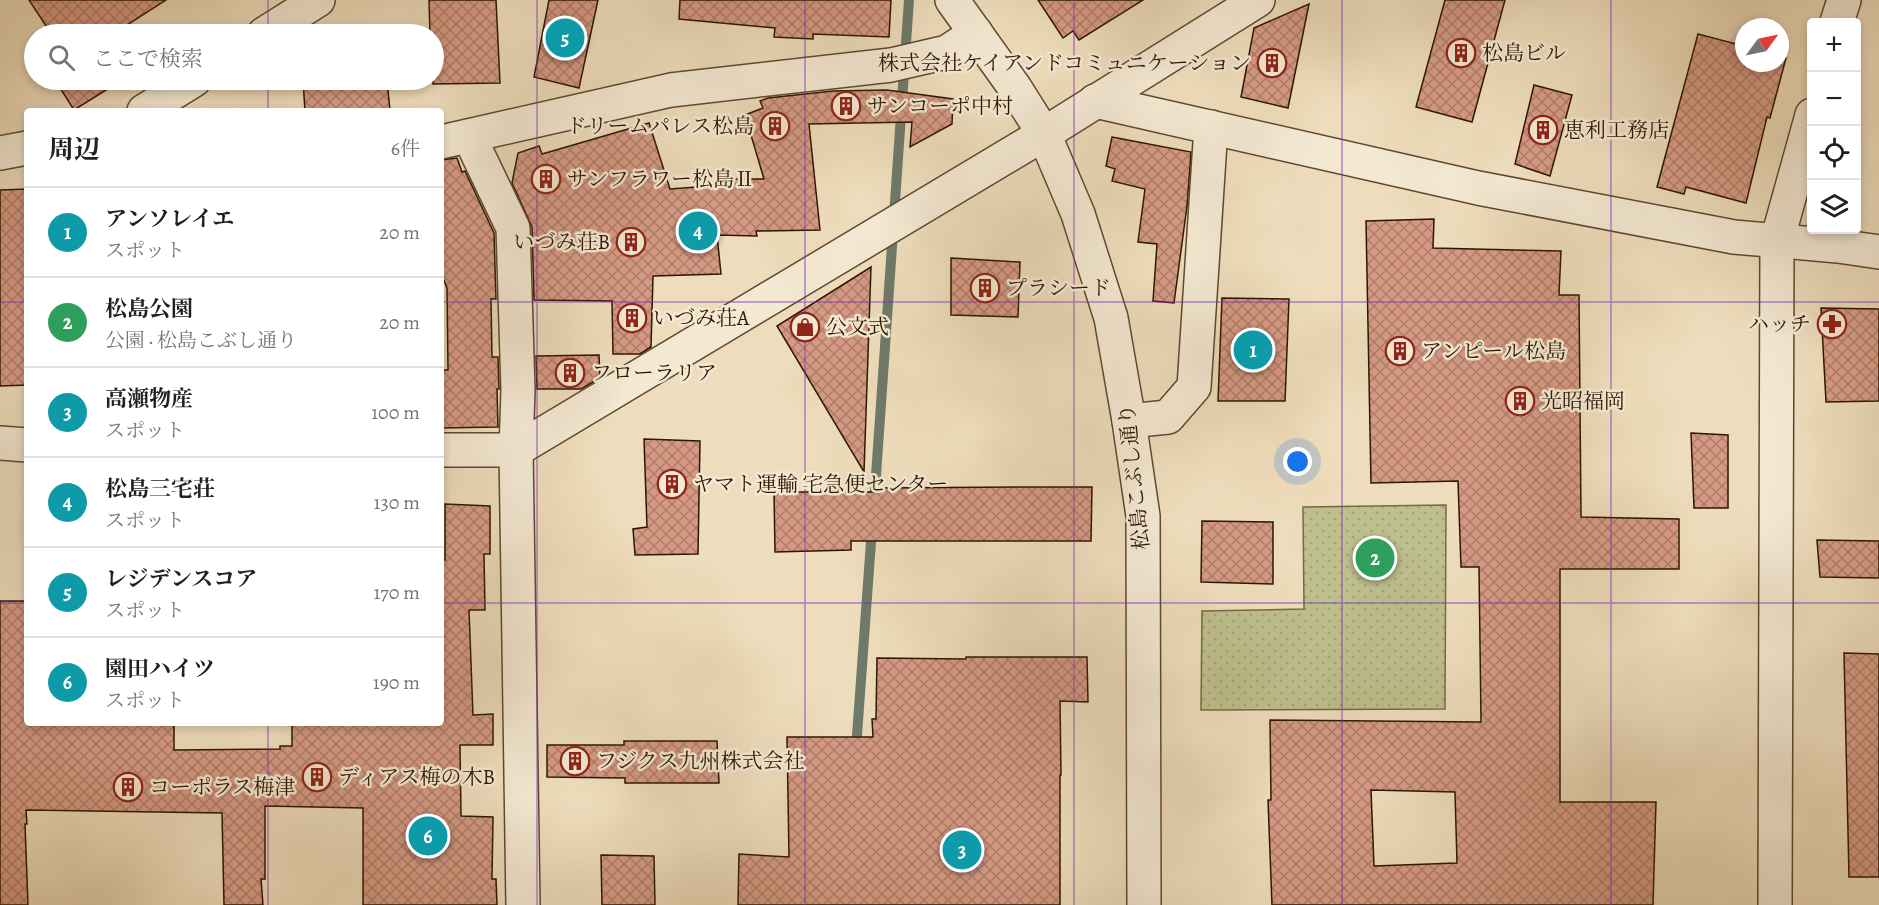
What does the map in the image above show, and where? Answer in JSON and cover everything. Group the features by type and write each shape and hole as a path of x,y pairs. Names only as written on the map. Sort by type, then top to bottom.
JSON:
{"street":[{"path":"280,24 318,0"},
{"name":"松島こぶし通り","path":"952,0 1015,88 1044,134 1078,214 1111,318 1143,516 1144,905"},
{"path":"444,450 516,450 1044,134 1258,0"},
{"path":"1838,18 1844,0"},
{"path":"523,905 516,450 518,390 513,228 455,139 671,90 891,65 947,52 976,33"},
{"path":"149,108 178,90"},
{"path":"1095,101 1478,188 1734,237 1879,252"},
{"path":"1775,905 1777,241 1809,126"},
{"path":"1129,421 1168,417 1194,387 1211,127"},
{"path":"0,153 24,149"},
{"path":"0,443 24,445"}],"green space":[{"path":"1446,505 1445,709 1201,710 1202,611 1304,609 1303,507"}],"building":[{"path":"29,0 166,0 129,24 45,24"},
{"path":"429,0 496,0 500,83 444,84 444,24 430,24"},
{"path":"549,0 598,0 579,88 534,77"},
{"path":"680,0 891,0 889,37 813,34 813,39 774,37 775,28 679,19"},
{"path":"1038,0 1143,0 1079,40 1073,31 1063,38"},
{"name":"松島ビル","path":"1445,0 1505,0 1472,122 1416,107"},
{"name":"株式会社ケイアンドコミュニケーション","path":"1309,4 1288,108 1241,97 1254,28"},
{"path":"1698,34 1735,44 1735,72 1782,72 1770,118 1767,117 1746,203 1686,187 1684,194 1657,187"},
{"name":"恵利工務店","path":"1534,85 1572,95 1550,176 1515,164"},
{"path":"61,90 106,90 77,108 73,108"},
{"path":"304,90 388,90 390,108 305,108"},
{"path":"887,90 953,99 952,124 910,147 912,122 809,124 820,230 756,231 757,236 717,235 721,274 653,276 651,347 640,354 613,354 612,301 534,300 532,227 512,183 518,153 539,146 542,154 649,123 670,189 723,185 722,179 764,179 745,115 763,108 760,101 768,98 833,91"},
{"path":"1112,137 1191,152 1187,206 1174,303 1153,301 1157,244 1138,242 1145,189 1112,181 1115,169 1106,166"},
{"path":"457,158 494,233 496,299 491,299 492,357 498,357 498,427 444,428 444,370 448,370 447,288 444,280 444,160"},
{"path":"24,189 24,385 0,386 0,190"},
{"path":"1434,219 1433,248 1561,251 1559,295 1579,295 1581,517 1679,519 1679,569 1560,569 1560,802 1656,802 1653,905 1272,905 1268,800 1271,800 1270,720 1481,722 1479,567 1461,567 1458,481 1371,483 1366,221","holes":["1371,790 1455,792 1457,863 1374,866"]},
{"name":"プラシード","path":"951,258 1020,262 1018,317 951,315"},
{"path":"871,267 864,472 777,326"},
{"path":"1222,298 1289,299 1285,401 1218,401"},
{"path":"1821,308 1879,309 1879,401 1826,402"},
{"name":"フローラリア","path":"599,355 600,378 581,389 537,389 536,356"},
{"path":"1691,433 1728,435 1728,508 1694,508"},
{"name":"ヤマト運輸 宅急便センター","path":"644,439 700,441 698,554 635,555 633,529 647,527"},
{"path":"1092,487 1091,541 851,541 851,550 775,552 774,492 877,492 875,488"},
{"path":"445,504 490,506 490,554 484,554 485,610 469,610 473,715 493,714 493,745 460,745 461,816 493,817 492,879 496,879 497,905 363,905 363,808 265,806 265,879 261,879 263,905 224,905 222,813 26,810 28,905 0,905 0,601 24,601 24,726 174,726 174,750 280,749 280,746 292,746 292,726 444,726"},
{"path":"1202,521 1273,522 1273,584 1201,582"},
{"path":"1817,540 1879,541 1879,578 1820,577"},
{"path":"1844,653 1879,654 1879,877 1849,877"},
{"path":"966,657 1087,657 1088,702 1060,701 1060,905 738,905 739,854 789,857 787,737 873,737 872,719 876,719 877,658 966,659"},
{"path":"624,741 717,741 719,783 625,783 625,778 547,777 547,745 624,745"},
{"path":"601,855 654,856 655,905 602,905"}],"waterway":[{"path":"894,216 909,0"},
{"path":"874,504 893,232"},
{"path":"856,749 872,528"}],"place":[{"name":"レジデンスコア","path":"565,38"},
{"name":"松島ビル","path":"1461,53"},
{"name":"株式会社ケイアンドコミュニケーション","path":"1272,63"},
{"name":"サンコーポ中村","path":"846,106"},
{"name":"ドリームパレス松島","path":"775,126"},
{"name":"恵利工務店","path":"1543,130"},
{"name":"サンフラワー松島Ⅱ","path":"546,179"},
{"name":"松島三宅荘","path":"698,231"},
{"name":"いづみ荘B","path":"631,242"},
{"name":"プラシード","path":"985,288"},
{"name":"いづみ荘A","path":"632,318"},
{"name":"ハッチ","path":"1832,324"},
{"name":"公文式","path":"805,327"},
{"name":"アンソレイエ","path":"1253,350"},
{"name":"アンピール松島","path":"1400,351"},
{"name":"フローラリア","path":"570,373"},
{"name":"光昭福岡","path":"1520,401"},
{"name":"ヤマト運輸 宅急便センター","path":"672,484"},
{"name":"松島公園","path":"1375,558"},
{"name":"フジクス九州株式会社","path":"575,761"},
{"name":"ディアス梅の木B","path":"317,777"},
{"name":"コーポラス梅津","path":"128,787"},
{"name":"園田ハイツ","path":"428,836"},
{"name":"高瀬物産","path":"962,850"}]}
